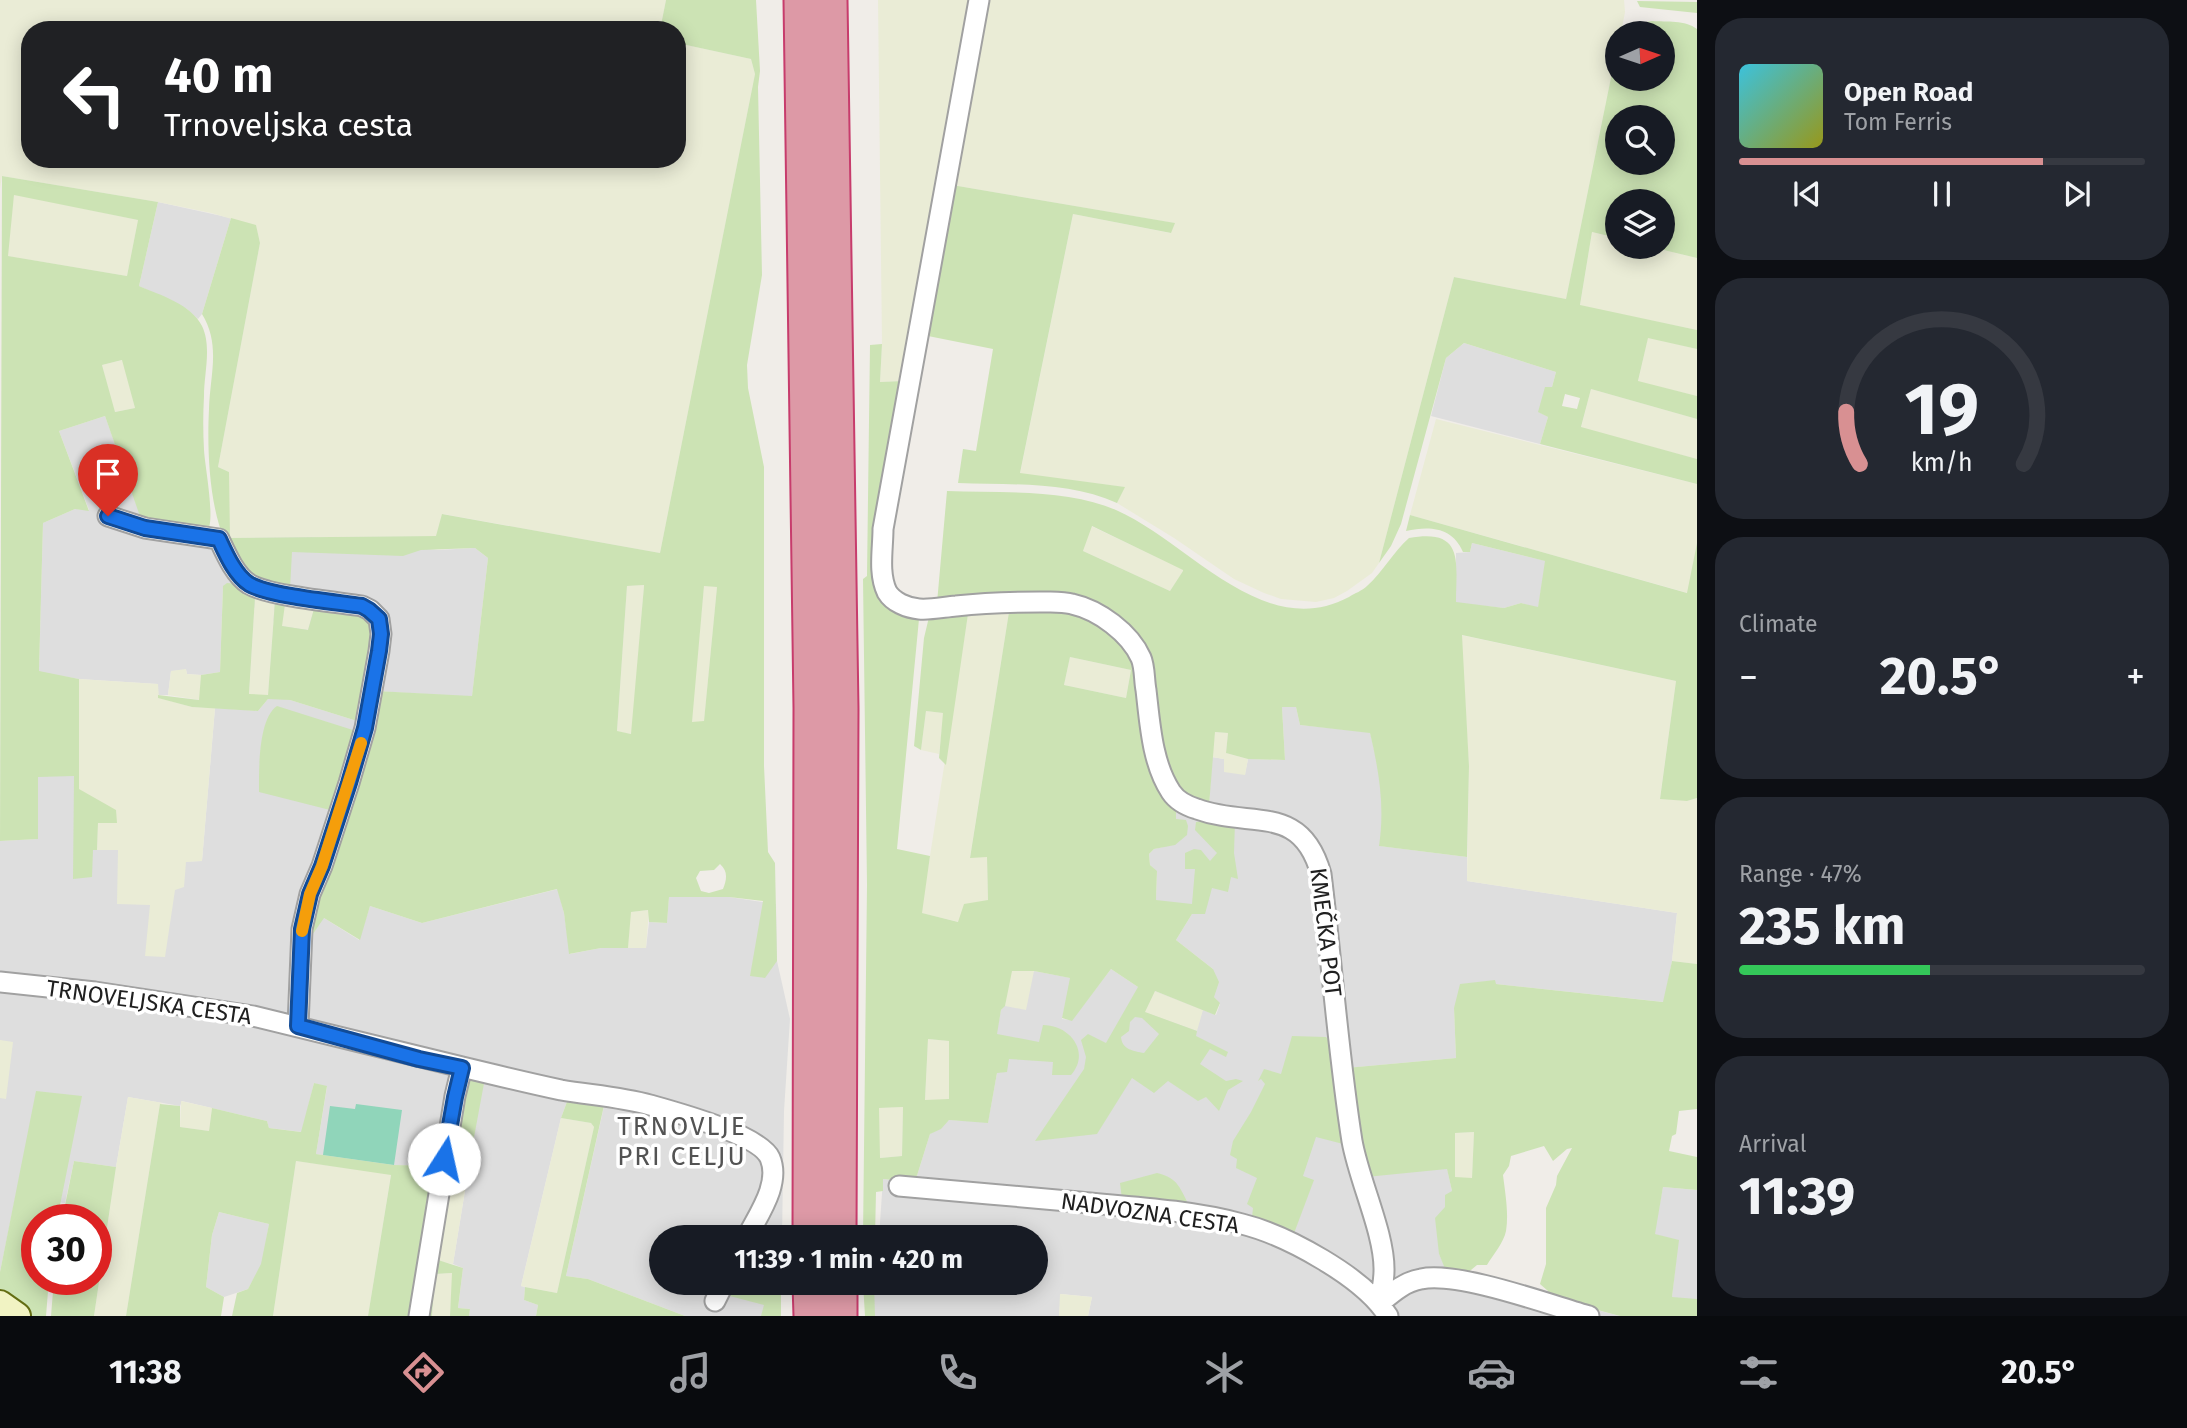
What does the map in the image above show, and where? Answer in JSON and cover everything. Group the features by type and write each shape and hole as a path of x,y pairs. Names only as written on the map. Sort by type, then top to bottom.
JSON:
{"highway":[{"path":"801,0 811,708 810,1225"},
{"path":"830,0 841,709 839,1225"},
{"path":"810,1295 811,1316"},
{"path":"840,1295 840,1316"}],"street":[{"name":"KMEČKA POT","path":"979,0 883,529 883,580 888,595 903,606 919,609 1001,602 1056,602 1071,603 1094,612 1113,625 1142,659 1153,743 1161,774 1172,794 1184,805 1206,813 1287,826 1304,837 1317,858 1324,894 1332,986 1353,1143 1360,1179 1378,1235 1384,1270 1384,1310"},
{"path":"108,516 145,528 219,539 226,555 248,583 264,590 362,606 379,619 379,651 365,728 322,866 310,894 302,929 298,1026"},
{"name":"TRNOVELJSKA CESTA","path":"0,982 95,992 253,1016 419,1059 560,1090 649,1104 756,1142 770,1157 772,1174 769,1195 753,1225"},
{"path":"419,1316 462,1068"},
{"name":"NADVOZNA CESTA","path":"899,1185 1122,1206 1244,1224 1295,1243 1367,1292 1384,1310"},
{"path":"1384,1310 1400,1287 1420,1279 1436,1278 1461,1280 1589,1316"},
{"path":"715,1301 718,1295"},
{"path":"0,1304 17,1316"}],"shaded area":[{"path":"158,202 231,218 202,314 198,319 187,309 139,286"},
{"path":"1464,343 1556,372 1552,387 1539,412 1548,417 1540,444 1431,416 1446,358"},
{"path":"105,416 143,522 224,538 311,537 438,550 475,548 488,558 472,697 376,691 223,586 220,672 201,675 187,674 186,670 171,671 168,695 158,695 157,684 79,679 39,672 43,523 75,509 89,510 59,431"},
{"path":"1472,543 1546,561 1538,608 1521,603 1504,608 1456,603 1456,553 1470,552"},
{"path":"268,699 290,700 357,721 324,918 359,940 370,906 422,923 558,889 570,954 601,948 646,948 649,922 667,923 669,896 729,897 776,904 777,961 790,1019 784,1111 782,1225 649,1225 649,1295 781,1295 781,1316 685,1316 588,1279 566,1276 605,1102 568,1099 561,1118 521,1286 525,1287 524,1300 538,1305 536,1316 469,1316 470,1309 458,1308 463,1268 453,1264 472,1148 437,1166 394,1165 316,1154 327,1087 314,1083 302,1132 269,1128 267,1121 182,1101 180,1106 128,1097 116,1167 74,1161 65,1203 16,1194 0,1272 0,841 38,839 38,776 74,776 74,879 93,850 118,850 119,864 202,861 215,708 258,711"},
{"path":"1282,707 1296,707 1300,725 1370,732 1380,775 1383,821 1380,846 1467,857 1467,881 1677,913 1664,1002 1496,984 1454,1008 1456,1058 1347,1068 1447,1168 1452,1191 1446,1207 1439,1254 1447,1271 1620,1316 1088,1316 1092,1297 1061,1294 1059,1316 875,1316 874,1295 1048,1295 1048,1225 880,1225 883,1179 915,1182 930,1134 949,1120 988,1122 997,1073 996,1034 1001,1010 1034,971 1071,978 1062,1019 1072,1020 1111,969 1138,987 1216,1015 1220,1004 1214,997 1213,969 1176,940 1192,914 1156,900 1157,872 1150,865 1149,854 1154,849 1163,847 1118,810 1209,806 1212,757 1224,759 1245,774 1248,759 1285,760"},
{"path":"1663,1187 1697,1190 1697,1316 1672,1297 1678,1241 1654,1234"},
{"path":"219,1212 269,1224 262,1264 248,1289 224,1297 206,1287 212,1235"}],"green space":[{"path":"0,0 666,0 662,21 21,21 21,168 686,168 686,45 751,59 755,74 660,553 443,514 437,536 229,538 229,472 218,467 260,243 256,226 158,202 2,176 0,189"},
{"path":"666,0 756,0 760,71 758,87 762,275 747,365 748,388 764,467 764,766 768,852 775,863 777,961 765,978 750,976 763,901 729,897 669,897 667,923 649,922 648,910 631,912 628,948 601,948 569,954 564,913 557,889 422,923 370,906 360,940 324,918 308,941 306,930 376,691 472,696 488,558 475,548 421,550 403,556 292,552 290,589 250,580 229,549 219,524 212,492 208,441 213,349 208,326 202,314 231,218 256,225 260,243 218,467 229,472 230,538 436,536 442,514 660,553 755,74 751,59 686,45 686,21 662,21","holes":["644,585 631,734 617,731 627,586","704,586 717,587 704,721 692,722","720,864 726,872 723,889 709,893 701,891 696,878 700,871 714,870"]},
{"path":"878,0 973,0 903,381 880,382 882,344"},
{"path":"984,0 1624,0 1623,21 1605,21 1605,91 1608,91 1566,299 1454,277 1379,563 1372,573 1334,598 1316,602 1281,599 1234,579 1117,503 1124,487 1020,474 1073,214 1170,233 1174,223 952,185"},
{"path":"1637,1 1697,2 1697,13 1640,7"},
{"path":"1675,22 1697,29 1697,258 1675,253 1675,189 1605,189 1605,235 1592,232 1580,305 1697,330 1697,349 1648,338 1638,381 1697,396 1697,419 1591,389 1581,427 1697,459 1697,484 1540,444 1548,417 1538,412 1545,387 1552,387 1556,372 1464,343 1446,358 1401,524 1379,563 1454,277 1566,299 1605,107 1605,175 1675,175 1675,105 1605,105 1608,91 1675,91","holes":["1565,394 1580,398 1577,409 1562,406"]},
{"path":"2,176 158,202 139,286 183,306 197,318 205,334 207,351 203,436 210,524 208,530 142,522 105,416 59,431 89,511 75,509 43,523 39,671 79,679 79,789 116,810 117,823 98,823 92,877 73,879 74,776 38,777 38,839 0,841","holes":["14,195 138,220 127,276 8,256","122,360 135,408 115,412 102,365"]},
{"path":"952,185 1175,223 1171,233 1073,214 1020,473 1125,487 1117,503 1099,496 1059,488 958,483 963,449 976,451 993,349 923,335"},
{"path":"14,194 138,220 127,276 7,256"},
{"path":"1592,232 1605,235 1605,259 1675,259 1675,253 1697,258 1697,330 1580,306"},
{"path":"1648,337 1697,349 1697,396 1638,382"},
{"path":"882,344 880,382 903,381 901,408 874,531 873,579 882,600 919,619 897,849 930,856 922,913 958,922 964,904 988,900 987,857 970,858 1009,612 968,614 946,765 939,758 943,713 926,711 921,750 914,746 924,638 929,617 937,612 990,607 1050,607 1078,612 1102,623 1122,639 1135,663 1153,766 1165,792 1181,808 1176,811 1176,819 1186,820 1188,826 1187,835 1175,845 1154,849 1149,854 1150,865 1157,871 1156,900 1192,904 1195,869 1185,869 1185,853 1194,849 1201,850 1210,861 1217,853 1195,830 1196,822 1208,820 1209,817 1235,821 1234,853 1238,879 1231,877 1228,892 1212,888 1205,914 1192,914 1176,940 1213,969 1219,982 1214,997 1220,1003 1215,1015 1155,991 1145,1012 1197,1031 1196,1036 1228,1052 1226,1057 1210,1049 1200,1064 1226,1081 1243,1081 1228,1090 1219,1111 1206,1097 1198,1101 1168,1081 1154,1093 1132,1078 1097,1134 1035,1141 1084,1069 1086,1057 1081,1040 1088,1034 1106,1043 1138,987 1111,969 1072,1021 1062,1018 1070,978 1034,971 1012,971 997,1034 1039,1042 1043,1025 1053,1026 1075,1041 1079,1057 1077,1066 1071,1075 1052,1075 1053,1062 1009,1059 1007,1072 997,1073 988,1123 949,1120 941,1129 930,1134 915,1182 883,1179 883,1191 876,1192 875,1225 863,1225 867,885 863,579 867,576 870,345","holes":["1070,657 1131,670 1126,698 1064,685","1135,1017 1142,1018 1159,1034 1144,1053 1129,1049 1122,1041 1121,1037 1129,1031 1130,1022","928,1039 949,1041 949,1099 925,1100","903,1107 902,1156 880,1158 879,1108"]},
{"path":"123,360 135,408 114,412 102,365"},
{"path":"1591,389 1697,419 1697,459 1581,428"},
{"path":"1436,419 1697,484 1697,543 1688,593 1410,515"},
{"path":"947,491 1033,493 1097,503 1143,525 1227,582 1256,598 1286,607 1317,608 1349,597 1373,580 1409,538 1427,536 1440,538 1454,551 1456,602 1504,608 1521,603 1538,607 1545,561 1472,543 1470,552 1463,552 1453,537 1439,530 1406,531 1410,515 1687,593 1697,543 1697,798 1687,801 1660,799 1676,681 1462,635 1469,766 1467,857 1379,846 1380,789 1370,733 1300,725 1296,707 1282,707 1285,760 1248,759 1226,753 1228,733 1215,732 1209,806 1183,799 1165,771 1150,684 1096,607 937,603","holes":["1092,526 1183,570 1170,591 1083,551"]},
{"path":"1091,526 1184,570 1170,591 1083,551"},
{"path":"227,583 239,584 286,597 282,626 308,630 316,602 358,609 376,625 357,721 290,700 268,699 258,711 192,707 158,698 158,695 199,700 201,675 220,672 223,586","holes":["255,597 275,601 268,695 249,694"]},
{"path":"644,585 632,734 617,732 627,586"},
{"path":"704,585 717,587 704,722 691,722"},
{"path":"255,596 275,600 268,695 249,695"},
{"path":"286,597 316,602 308,630 281,626"},
{"path":"1009,612 970,857 987,857 988,900 959,922 921,913 968,614"},
{"path":"1461,635 1676,681 1660,798 1687,801 1697,798 1697,964 1672,961 1677,913 1467,881 1469,766"},
{"path":"1070,657 1131,670 1126,698 1064,685"},
{"path":"186,669 187,674 201,675 200,700 168,695 171,671"},
{"path":"79,679 158,684 159,698 192,707 215,708 202,861 186,862 184,887 175,890 165,957 145,956 150,905 117,904 118,850 97,850 98,823 79,790"},
{"path":"277,706 356,731 334,811 259,792 263,733 266,722"},
{"path":"926,711 944,713 939,754 921,750"},
{"path":"1215,732 1228,733 1226,753 1248,759 1245,775 1224,772 1224,759 1212,757"},
{"path":"649,910 646,948 628,948 630,912"},
{"path":"1672,961 1697,964 1697,1109 1679,1111 1676,1134 1672,1136 1669,1151 1697,1157 1697,1190 1663,1187 1655,1234 1679,1240 1672,1297 1697,1299 1697,1316 1620,1316 1549,1297 1548,1291 1540,1284 1546,1264 1546,1208 1557,1176 1572,1148 1553,1161 1544,1146 1511,1156 1503,1175 1507,1217 1501,1244 1487,1265 1477,1265 1465,1275 1446,1271 1439,1254 1435,1218 1445,1207 1445,1195 1452,1191 1447,1169 1366,1177 1346,1068 1456,1058 1454,1008 1460,984 1495,980 1496,984 1663,1002","holes":["1474,1132 1472,1178 1455,1177 1455,1133"]},
{"path":"1011,971 1034,971 1026,1010 1005,1006"},
{"path":"1154,991 1203,1010 1197,1031 1144,1012"},
{"path":"1292,1036 1326,1037 1333,1044 1347,1145 1316,1137 1303,1176 1314,1180 1293,1236 1252,1217 1253,1208 1247,1204 1257,1178 1236,1168 1237,1159 1230,1155 1233,1141 1265,1084 1261,1079 1258,1081 1264,1069 1281,1074"},
{"path":"928,1039 950,1041 949,1100 925,1101"},
{"path":"0,1040 13,1042 6,1099 0,1098"},
{"path":"469,1075 485,1078 472,1148 457,1145 438,1260 463,1268 458,1308 470,1309 469,1316 450,1316 452,1273 435,1274 432,1316 424,1316 443,1196"},
{"path":"314,1083 327,1086 316,1154 394,1165 437,1166 414,1316 368,1316 391,1175 296,1161 273,1316 232,1316 237,1293 248,1289 261,1264 269,1224 219,1212 212,1235 206,1287 224,1297 221,1316 126,1316 160,1104 180,1106 180,1127 209,1131 212,1108 267,1121 269,1128 301,1132"},
{"path":"36,1091 82,1096 60,1204 21,1204 21,1295 48,1295 46,1316 30,1316 0,1294 0,1272"},
{"path":"128,1097 163,1103 160,1104 126,1316 94,1316 97,1295 112,1295 111,1204"},
{"path":"568,1099 605,1101 566,1276 588,1279 685,1316 536,1316 538,1305 524,1300 525,1287 557,1293 594,1127 591,1123 561,1118"},
{"path":"181,1101 212,1108 209,1131 180,1127"},
{"path":"356,1104 402,1110 394,1165 323,1155 330,1106 355,1109"},
{"path":"903,1107 902,1156 879,1158 879,1108"},
{"path":"561,1118 591,1123 594,1127 557,1293 521,1286"},
{"path":"1474,1132 1472,1179 1455,1178 1455,1133"},
{"path":"457,1144 472,1148 453,1264 438,1261"},
{"path":"74,1161 116,1167 111,1204 65,1204"},
{"path":"296,1161 391,1174 368,1316 273,1316"},
{"path":"1157,1173 1174,1181 1190,1207 1122,1199 1120,1183"},
{"path":"453,1273 450,1316 432,1316 435,1274"},
{"path":"1060,1294 1092,1297 1088,1316 1059,1316"},
{"path":"53,1295 97,1295 94,1316 51,1316"},
{"path":"726,1295 781,1295 781,1316 761,1316 764,1305"},
{"path":"864,1295 874,1295 875,1316 865,1316"}],"slow traffic":[{"path":"302,931 310,894 322,866 361,743"}],"district":[{"name":"TRNOVLJE PRI CELJU","path":"682,1141"}],"route":[{"path":"108,516 145,528 219,539 226,555 248,583 264,590 362,606 379,619 379,651 365,728 322,866 310,894 302,929 298,1026 462,1068 444,1159"}]}
